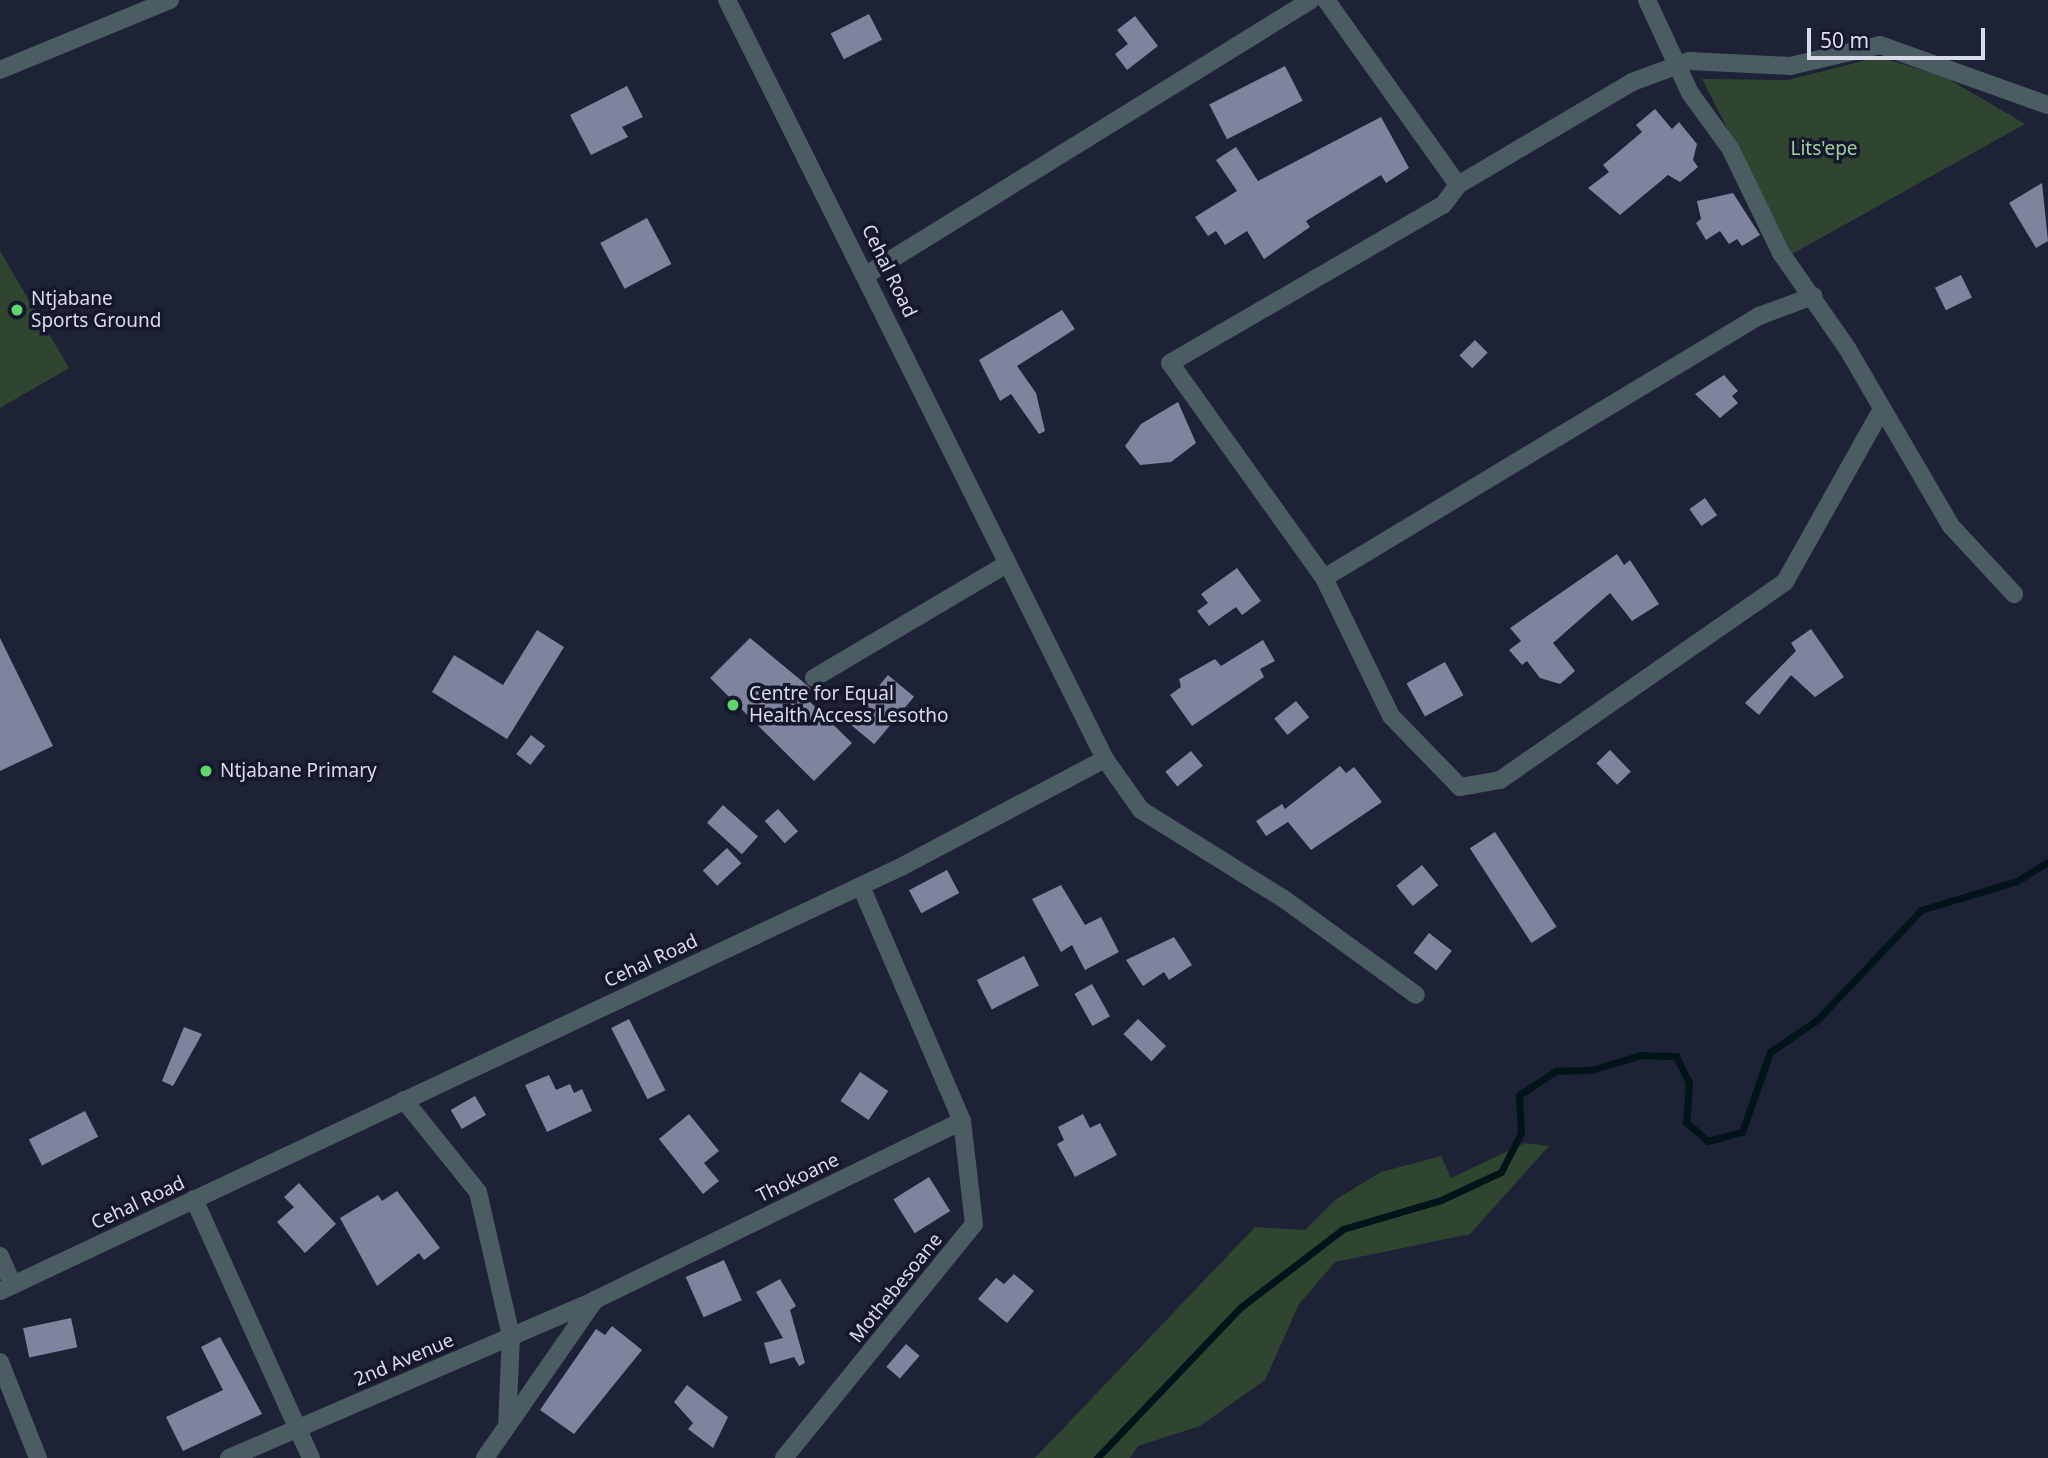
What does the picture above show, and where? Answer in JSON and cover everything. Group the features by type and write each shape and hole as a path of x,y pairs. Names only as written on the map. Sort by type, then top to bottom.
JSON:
{"street":[{"path":"0,70 170,0"},
{"name":"Cehal Road","path":"6,1288 861,886 1105,759 727,0"},
{"path":"866,275 1311,0"},
{"path":"1326,0 1458,185"},
{"path":"1647,0 1676,66 1730,148 1767,230 1813,296 1951,526 2014,594"},
{"path":"1882,409 1784,582 1500,780 1460,787 1391,716 1324,578 1170,363 1443,205 1458,185 1632,82 1676,66 1699,60 1790,66 1880,45 2048,105"},
{"path":"1324,578 1759,316 1813,296"},
{"path":"814,678 1007,565"},
{"path":"1105,759 1141,810 1284,900 1416,995"},
{"path":"861,886 962,1121"},
{"path":"404,1100 478,1192 511,1336 508,1426"},
{"name":"Thokoane","path":"485,1458 595,1300 962,1121"},
{"name":"Mothebesoane","path":"784,1458 974,1224 962,1121"},
{"path":"194,1199 311,1458"},
{"path":"0,1256 6,1288"},
{"name":"2nd Avenue","path":"229,1458 595,1300"},
{"path":"0,1362 38,1458"}],"green space":[{"name":"Lits'epe","path":"1879,57 1945,77 2025,124 1792,254 1702,79 1788,80"},
{"name":"Ntjabane Sports Ground","path":"0,251 69,368 0,408"},
{"path":"1525,1143 1549,1146 1470,1234 1335,1262 1299,1304 1265,1380 1200,1426 1138,1446 1130,1458 1035,1458 1255,1227 1305,1230 1335,1200 1381,1172 1441,1156 1451,1178"}],"building":[{"path":"869,14 882,40 844,59 831,34"},
{"path":"1135,16 1158,46 1127,70 1115,54 1128,44 1117,30"},
{"path":"1285,66 1303,101 1227,139 1209,105"},
{"path":"627,86 643,117 622,127 628,137 591,155 570,115"},
{"path":"1655,109 1672,129 1679,122 1697,144 1693,160 1698,167 1680,182 1668,175 1620,215 1588,188 1609,172 1603,165 1642,132 1636,125"},
{"path":"1381,117 1409,168 1386,183 1381,175 1306,221 1310,227 1264,259 1247,231 1225,245 1216,231 1208,236 1195,217 1237,191 1216,160 1236,147 1258,181"},
{"path":"2042,183 2048,241 2036,248 2009,203"},
{"path":"1733,193 1760,235 1742,246 1737,239 1729,244 1720,231 1706,240 1696,223 1701,219 1697,201"},
{"path":"647,218 671,264 625,289 600,243"},
{"path":"1961,275 1972,297 1946,310 1935,288"},
{"path":"1062,310 1075,329 1017,366 1036,393 1045,431 1039,434 1011,394 1000,401 979,360"},
{"path":"1475,340 1488,353 1472,368 1459,356"},
{"path":"1724,375 1738,391 1732,396 1738,403 1720,418 1695,394"},
{"path":"1178,402 1196,443 1171,462 1140,465 1125,446 1141,424"},
{"path":"1705,498 1717,515 1701,526 1689,509"},
{"path":"1617,554 1624,565 1630,560 1659,604 1632,621 1610,593 1553,643 1575,671 1560,684 1540,678 1527,661 1522,665 1509,650 1521,641 1510,628"},
{"path":"1237,568 1261,601 1242,615 1236,607 1209,626 1197,611 1208,603 1201,594"},
{"path":"1811,629 1844,677 1815,697 1791,675 1759,715 1745,703 1796,651 1791,643"},
{"path":"537,630 564,647 507,739 432,692 454,655 503,685"},
{"path":"0,638 53,746 0,771"},
{"path":"750,638 814,691 807,699 852,743 814,781 710,678"},
{"path":"1263,640 1275,661 1260,669 1264,677 1192,726 1170,695 1181,687 1179,679 1215,659 1221,666"},
{"path":"1445,662 1463,695 1425,717 1407,683"},
{"path":"888,675 914,697 874,744 848,722"},
{"path":"1296,701 1309,717 1287,735 1274,719"},
{"path":"531,735 545,746 530,765 516,754"},
{"path":"1610,750 1631,772 1617,785 1596,763"},
{"path":"1191,751 1203,766 1177,787 1165,772"},
{"path":"1340,766 1346,773 1354,767 1382,802 1311,850 1288,822 1266,836 1256,821 1282,804 1285,809"},
{"path":"723,805 758,836 742,854 707,823"},
{"path":"778,809 798,831 785,843 765,821"},
{"path":"1495,832 1557,927 1531,943 1470,848"},
{"path":"727,848 741,863 717,886 703,871"},
{"path":"1422,865 1438,885 1413,906 1396,886"},
{"path":"947,870 959,893 921,913 909,890"},
{"path":"1061,885 1085,925 1101,917 1119,952 1085,970 1072,945 1061,952 1032,899"},
{"path":"1429,933 1452,951 1436,971 1414,953"},
{"path":"1174,937 1192,965 1169,980 1164,972 1143,986 1126,960"},
{"path":"1024,956 1039,985 992,1009 977,980"},
{"path":"1092,984 1110,1016 1092,1026 1075,994"},
{"path":"629,1019 665,1090 647,1099 611,1028"},
{"path":"1138,1019 1166,1046 1151,1061 1123,1034"},
{"path":"184,1027 202,1034 173,1086 162,1081"},
{"path":"860,1072 888,1091 869,1120 840,1101"},
{"path":"549,1075 556,1090 570,1084 574,1093 582,1089 592,1111 547,1132 525,1085"},
{"path":"475,1096 486,1115 462,1129 451,1110"},
{"path":"85,1111 98,1137 42,1165 29,1140"},
{"path":"689,1114 719,1151 704,1163 719,1181 703,1194 659,1139"},
{"path":"1083,1114 1090,1128 1100,1123 1117,1155 1075,1177 1057,1144 1064,1140 1058,1127"},
{"path":"929,1177 950,1211 915,1233 893,1199"},
{"path":"299,1183 336,1224 305,1253 277,1222 294,1207 284,1197"},
{"path":"397,1191 440,1248 424,1260 419,1253 377,1286 340,1218 378,1195 382,1201"},
{"path":"724,1260 742,1300 704,1317 686,1277"},
{"path":"1014,1274 1034,1291 1007,1323 978,1299 996,1278 1004,1284"},
{"path":"780,1279 796,1306 790,1310 805,1363 799,1366 794,1357 770,1364 764,1343 783,1338 756,1292"},
{"path":"71,1318 77,1347 29,1358 23,1328"},
{"path":"612,1326 642,1350 574,1434 540,1410 596,1329 605,1335"},
{"path":"220,1337 262,1414 183,1451 166,1417 223,1390 201,1347"},
{"path":"906,1344 920,1356 900,1378 886,1367"},
{"path":"687,1385 728,1417 713,1448 688,1429 693,1423 674,1402"}],"waterway":[{"path":"1097,1458 1241,1307 1343,1229 1441,1200 1501,1172 1521,1133 1519,1095 1556,1071 1591,1070 1641,1055 1676,1056 1689,1083 1686,1122 1708,1141 1742,1132 1770,1052 1817,1020 1921,910 2017,881 2048,862"}],"place":[{"name":"Ntjabane Sports Ground","path":"17,310"},
{"name":"Centre for Equal Health Access Lesotho","path":"733,705"},
{"name":"Ntjabane Primary","path":"206,771"}]}
